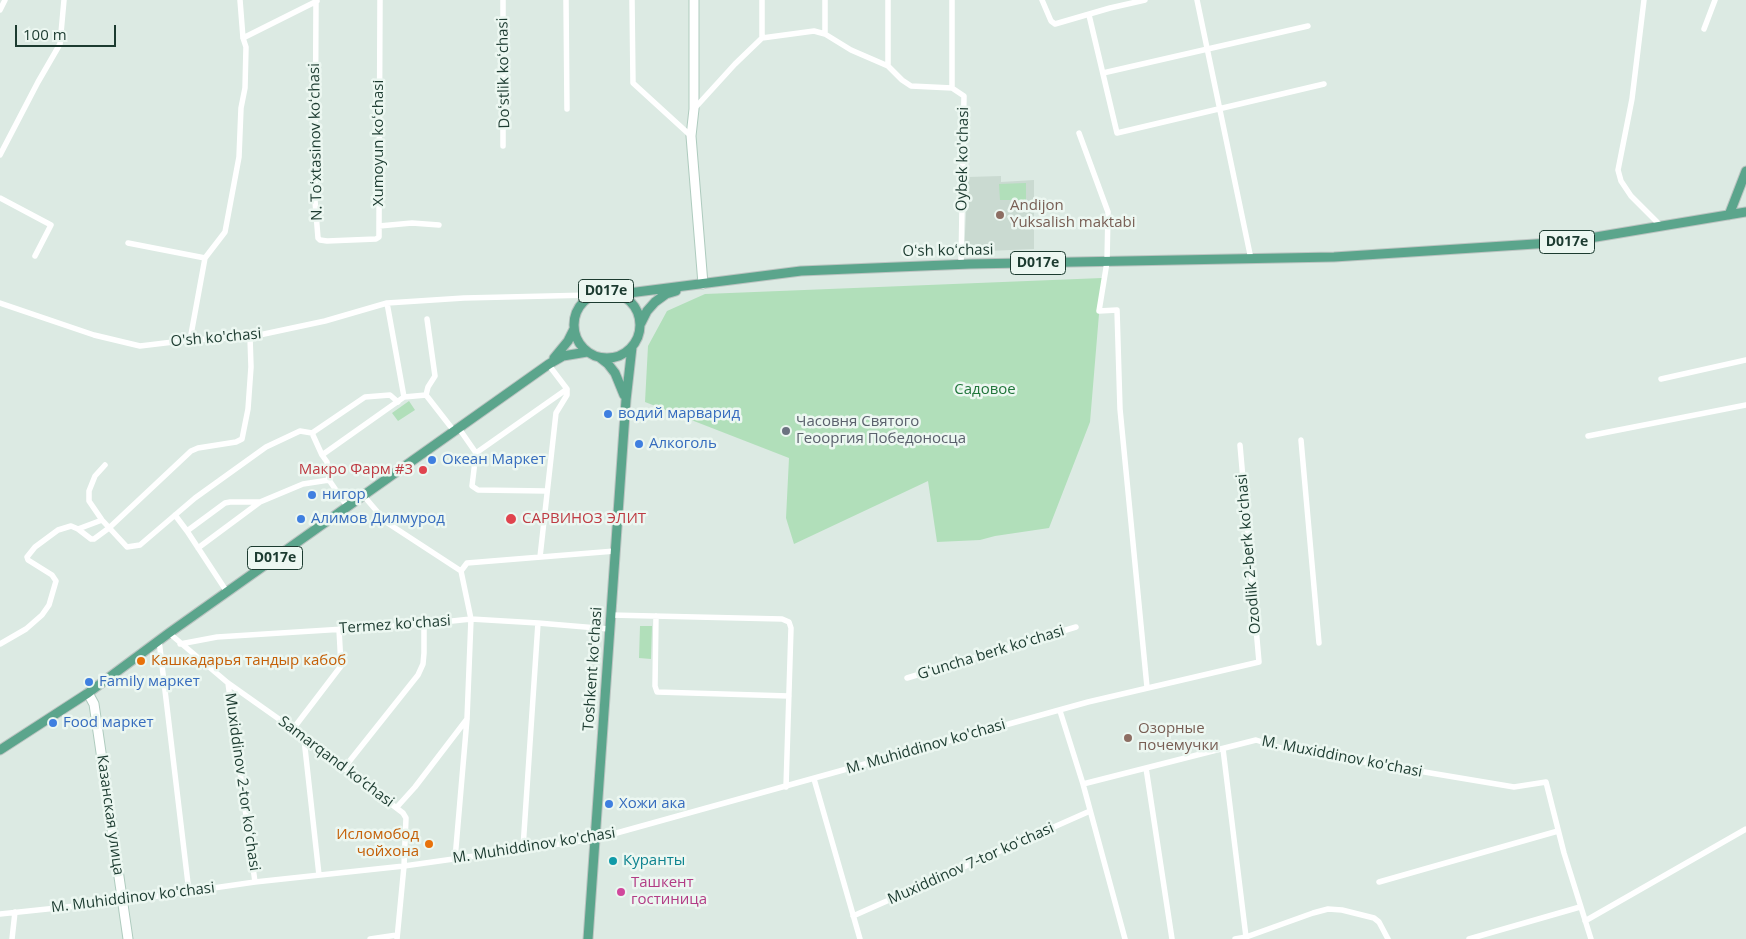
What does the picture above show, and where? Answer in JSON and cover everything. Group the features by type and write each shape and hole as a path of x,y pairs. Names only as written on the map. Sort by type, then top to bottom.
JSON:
{"main road":[{"path":"1729,214 1746,171"},
{"name":"D017e","path":"1662,227 1746,212"},
{"name":"Oʻsh koʻchasi","path":"690,286 801,271 961,265 1334,258 1566,242 1662,227"},
{"name":"D017e","path":"622,294 690,286"},
{"name":"D017e","path":"640,324 647,311 655,302 666,294 690,286"},
{"name":"D017e","path":"548,364 562,349 574,329 577,309 583,301 601,292 612,291 622,294 635,306 639,314 640,324 637,340 632,347"},
{"path":"574,329 581,346 587,352 599,357 608,364 615,373 626,400"},
{"path":"599,357 617,357 632,347"},
{"name":"Toshkent ko'chasi","path":"588,939 626,400 632,347"},
{"name":"D017e","path":"0,750 88,693 159,640 548,364 563,356 587,352"}],"street":[{"path":"0,10 5,0"},
{"path":"0,155 60,44 64,0"},
{"path":"190,340 205,258 225,232 239,157 241,108 245,88 246,47 243,38 240,0"},
{"name":"Xumoyun koʻchasi","path":"380,0 379,226 412,223 438,225"},
{"name":"Doʻstlik koʻchasi","path":"503,0 504,146"},
{"path":"566,0 567,109"},
{"path":"632,0 633,83 691,136"},
{"path":"694,0 694,109 691,136 703,284"},
{"path":"762,0 762,38"},
{"path":"825,0 825,34"},
{"path":"888,0 888,66"},
{"name":"Oybek ko'chasi","path":"952,0 952,88 964,96 961,265"},
{"path":"1042,0 1051,21 1055,24 1145,0"},
{"path":"1197,0 1251,259"},
{"path":"1644,0 1632,98 1618,170 1621,182 1631,196 1662,227"},
{"path":"1704,29 1714,0"},
{"path":"243,38 317,1"},
{"name":"N. Toʻxtasinov koʻchasi","path":"317,1 315,201 318,238 327,241 376,239 379,237 379,226"},
{"path":"1089,15 1117,133 1324,84"},
{"path":"1103,73 1308,26"},
{"path":"694,109 735,64 762,38 814,32 825,34 851,50 888,66 911,86 952,88"},
{"path":"1079,133 1108,212 1107,262 1099,311 1117,310 1120,409 1147,688"},
{"path":"0,198 51,225 35,256"},
{"path":"128,243 205,258"},
{"name":"O'sh ko'chasi","path":"0,303 94,335 140,346 190,340 250,337 325,321 387,303 464,298 592,295"},
{"path":"387,303 404,397"},
{"path":"426,395 428,387 435,376 427,319"},
{"path":"0,644 26,629 42,615 49,605 56,585 55,578 28,560 27,557 34,547 58,530 71,526 93,540 109,528 191,451 198,448 236,442 242,439 248,409 251,367 250,337"},
{"path":"1661,379 1746,360"},
{"path":"540,557 556,413 567,395 567,389 548,364"},
{"path":"476,453 567,389"},
{"path":"106,465 95,476 89,491 90,501 102,520 124,545 132,547 140,545 175,515 266,447 300,431 312,433 365,397 390,395 398,402"},
{"path":"322,455 404,397 426,395"},
{"path":"426,395 476,453 472,486 478,490 546,491"},
{"path":"1588,436 1746,405"},
{"path":"312,433 327,462 329,480 347,506"},
{"path":"1301,440 1319,642"},
{"name":"Ozodlik 2-berk koʻchasi","path":"1240,445 1259,662"},
{"path":"198,548 260,502 303,484 329,480"},
{"path":"363,495 386,522 461,571 471,619 467,719 455,859"},
{"path":"187,531 230,502 260,502"},
{"path":"175,515 227,592"},
{"path":"78,529 102,520"},
{"path":"461,571 468,563 615,551"},
{"path":"610,616 786,621 791,628 786,786"},
{"path":"656,616 654,686 657,692 789,696"},
{"name":"Termez ko'chasi","path":"180,644 217,637 424,624 471,619 610,630"},
{"path":"523,848 538,623"},
{"path":"344,768 418,675 423,664 424,624"},
{"name":"Gʻuncha berk koʻchasi","path":"907,678 1076,627"},
{"path":"293,729 341,666 339,630"},
{"name":"Samarqand ko‘chasi","path":"169,633 228,683 398,807 406,818 404,866 397,937"},
{"path":"159,640 189,892"},
{"name":"M. Muhiddinov ko'chasi","path":"0,914 123,901 319,874 404,866 595,839 1060,711 1147,688 1259,662"},
{"name":"Muxiddinov 2-tor koʻchasi","path":"228,683 255,882"},
{"name":"Казанская улица","path":"88,693 94,704 128,939"},
{"path":"1060,711 1083,784 1125,939"},
{"path":"398,807 467,719"},
{"path":"304,739 319,874"},
{"name":"M. Muxiddinov ko'chasi","path":"1083,784 1256,740 1281,748 1514,787 1546,782 1558,831"},
{"path":"1223,749 1246,937"},
{"path":"1146,768 1172,939"},
{"path":"814,779 860,939"},
{"name":"Muxiddinov 7-tor koʻchasi","path":"853,916 1090,811"},
{"path":"1585,921 1746,829"},
{"path":"1379,882 1558,831 1591,939"},
{"path":"1469,939 1580,907"},
{"path":"1235,939 1328,909 1342,910 1374,918 1379,922 1388,939"},
{"path":"12,939 15,912"},
{"path":"370,939 397,937"}],"shaded area":[{"name":"Andijon Yuksalish maktabi","path":"1001,176 1001,182 1034,180 1034,249 964,252 968,177"}],"green space":[{"path":"1026,183 1026,200 1000,200 999,184"},
{"name":"Садовое","path":"1102,278 1090,422 1049,528 980,540 937,542 928,481 794,544 786,518 789,458 645,402 648,346 667,311 705,294"},
{"path":"409,401 415,410 398,421 392,413"},
{"path":"640,626 652,626 651,659 639,658"}],"place":[{"name":"Andijon Yuksalish maktabi","path":"1000,215"},
{"name":"водий марварид","path":"608,414"},
{"name":"Часовня Святого Геооргия Победоносца","path":"786,431"},
{"name":"Алкоголь","path":"639,444"},
{"name":"Океан Маркет","path":"432,460"},
{"name":"Макро Фарм #3","path":"423,470"},
{"name":"нигор","path":"312,495"},
{"name":"Алимов Дилмурод","path":"301,519"},
{"name":"САРВИНОЗ ЭЛИТ","path":"511,519"},
{"name":"Кашкадарья тандыр кабоб","path":"141,661"},
{"name":"Family маркет","path":"89,682"},
{"name":"Food маркет","path":"53,723"},
{"name":"Озорные почемучки","path":"1128,738"},
{"name":"Хожи ака","path":"609,804"},
{"name":"Исломобод чойхона","path":"429,844"},
{"name":"Куранты","path":"613,861"},
{"name":"Ташкент гостиница","path":"621,892"}]}
